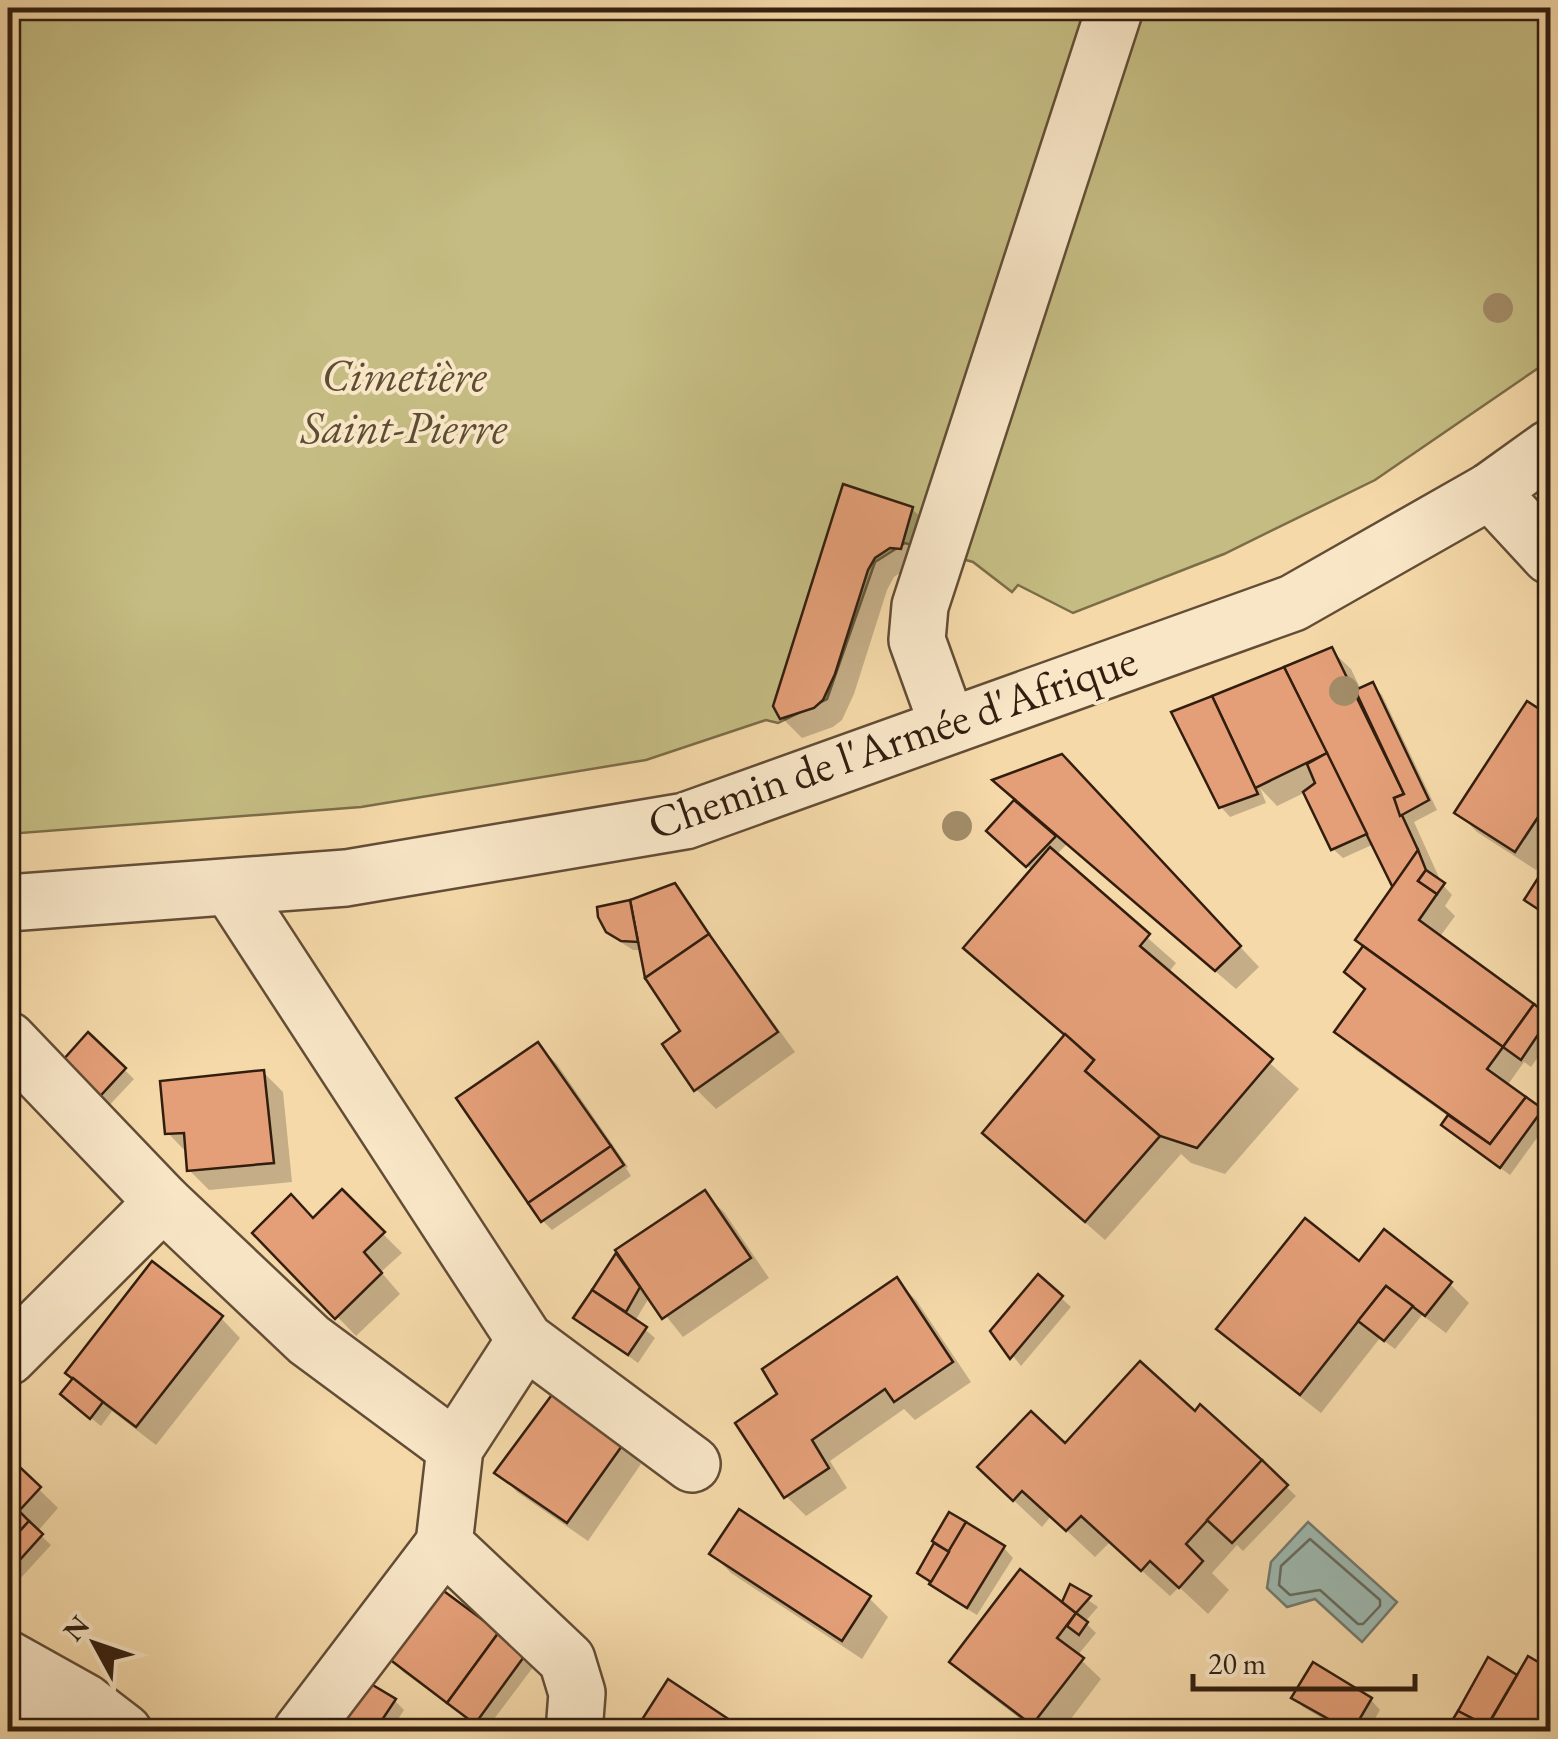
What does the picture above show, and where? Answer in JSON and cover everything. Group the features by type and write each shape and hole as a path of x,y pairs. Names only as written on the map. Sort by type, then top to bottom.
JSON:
{"street":[{"path":"948,726 917,640 920,606 1116,8"},
{"name":"Chemin de l'Armée d'Afrique","path":"8,904 346,878 685,820 1293,603 1490,491 1550,448"},
{"path":"1490,491 1550,556"},
{"path":"230,886 525,1340 692,1464"},
{"path":"8,1040 163,1202 309,1340 456,1448"},
{"path":"8,1357 163,1202"},
{"path":"301,1732 444,1544 456,1448 525,1340"},
{"path":"444,1544 566,1660 577,1693 574,1732"},
{"path":"8,1659 85,1702 124,1732"},
{"path":"8,1703 38,1732"}],"green space":[{"name":"Cimetière Saint-Pierre","path":"8,8 1550,8 1550,360 1375,480 1224,554 1073,613 1018,585 1012,592 973,562 905,543 875,562 827,699 778,723 766,720 646,760 361,807 8,834"}],"water":[{"path":"1308,1522 1397,1602 1362,1642 1315,1599 1287,1607 1267,1588 1271,1562"}],"building":[{"path":"843,484 913,507 901,549 890,548 875,558 868,570 823,700 814,708 780,719 773,706"},
{"path":"1332,647 1404,794 1394,798 1418,850 1393,888 1284,667"},
{"path":"1284,667 1327,753 1255,788 1212,696"},
{"path":"1373,682 1429,800 1400,816 1394,798 1404,794 1355,690"},
{"path":"1212,696 1258,794 1219,808 1171,712"},
{"path":"1527,701 1550,716 1550,799 1515,852 1454,813"},
{"path":"1327,753 1367,834 1331,850 1303,792 1315,783 1307,764"},
{"path":"1062,754 1241,946 1215,971 992,780"},
{"path":"1014,800 1056,836 1026,867 986,831"},
{"path":"1050,847 1150,934 1140,946 1273,1059 1197,1148 1160,1136 1085,1071 1094,1060 963,948"},
{"path":"1418,850 1426,870 1418,881 1437,894 1419,920 1534,1004 1503,1047 1355,940"},
{"path":"1550,859 1550,917 1524,900"},
{"path":"1426,870 1445,883 1437,894 1418,881"},
{"path":"675,883 709,934 645,978 630,900"},
{"path":"630,900 638,942 621,941 606,932 598,917 597,907"},
{"path":"709,934 778,1032 694,1091 662,1044 680,1031 645,978"},
{"path":"1363,946 1503,1047 1487,1069 1526,1097 1490,1144 1334,1032 1365,989 1344,972"},
{"path":"1534,1004 1550,1017 1521,1060 1503,1047"},
{"path":"88,1032 126,1068 92,1105 55,1069"},
{"path":"1065,1034 1094,1060 1085,1071 1160,1136 1085,1222 982,1133"},
{"path":"538,1042 611,1146 528,1203 456,1098"},
{"path":"264,1070 274,1163 187,1171 184,1133 165,1134 160,1081"},
{"path":"1526,1097 1543,1109 1500,1168 1441,1125 1448,1115 1490,1144"},
{"path":"611,1146 624,1165 541,1222 528,1203"},
{"path":"342,1189 385,1232 364,1252 382,1273 335,1319 252,1233 291,1194 313,1218"},
{"path":"705,1190 751,1258 662,1319 615,1250"},
{"path":"1305,1218 1359,1261 1384,1229 1452,1282 1425,1316 1386,1286 1300,1395 1216,1329"},
{"path":"616,1253 640,1287 626,1312 592,1290"},
{"path":"152,1261 223,1316 136,1427 65,1373"},
{"path":"1038,1274 1063,1296 1010,1359 990,1331"},
{"path":"897,1277 953,1362 894,1402 885,1389 812,1440 829,1468 784,1498 735,1423 777,1394 762,1369"},
{"path":"1386,1286 1413,1306 1384,1341 1358,1321"},
{"path":"592,1290 647,1327 628,1355 573,1318"},
{"path":"1140,1361 1195,1411 1200,1404 1262,1460 1186,1544 1203,1561 1179,1588 1150,1561 1141,1571 1081,1516 1066,1531 1022,1491 1013,1501 977,1467 1031,1411 1065,1443"},
{"path":"73,1378 103,1402 90,1419 60,1394"},
{"path":"554,1392 624,1443 567,1523 494,1473"},
{"path":"8,1456 41,1487 19,1511 29,1521 8,1544"},
{"path":"1262,1460 1288,1485 1232,1543 1207,1520"},
{"path":"739,1509 871,1596 842,1641 709,1554"},
{"path":"949,1512 966,1522 949,1552 932,1541"},
{"path":"29,1521 43,1534 8,1573 8,1544"},
{"path":"966,1522 1005,1546 967,1608 929,1584"},
{"path":"934,1543 949,1552 931,1582 917,1573"},
{"path":"1020,1569 1076,1613 1057,1638 1084,1658 1032,1725 949,1662"},
{"path":"433,1583 499,1632 447,1703 380,1652"},
{"path":"1070,1584 1091,1596 1076,1613 1062,1602"},
{"path":"1076,1613 1088,1622 1079,1635 1067,1626"},
{"path":"499,1632 526,1654 475,1724 447,1703"},
{"path":"1528,1656 1550,1669 1550,1732 1484,1732"},
{"path":"1488,1657 1517,1675 1487,1726 1458,1711"},
{"path":"1313,1662 1372,1698 1352,1732 1291,1698"},
{"path":"668,1679 748,1732 634,1732"},
{"path":"366,1681 396,1699 374,1732 342,1732 335,1727"},
{"path":"1458,1711 1487,1726 1484,1732 1456,1732 1448,1727"}]}
